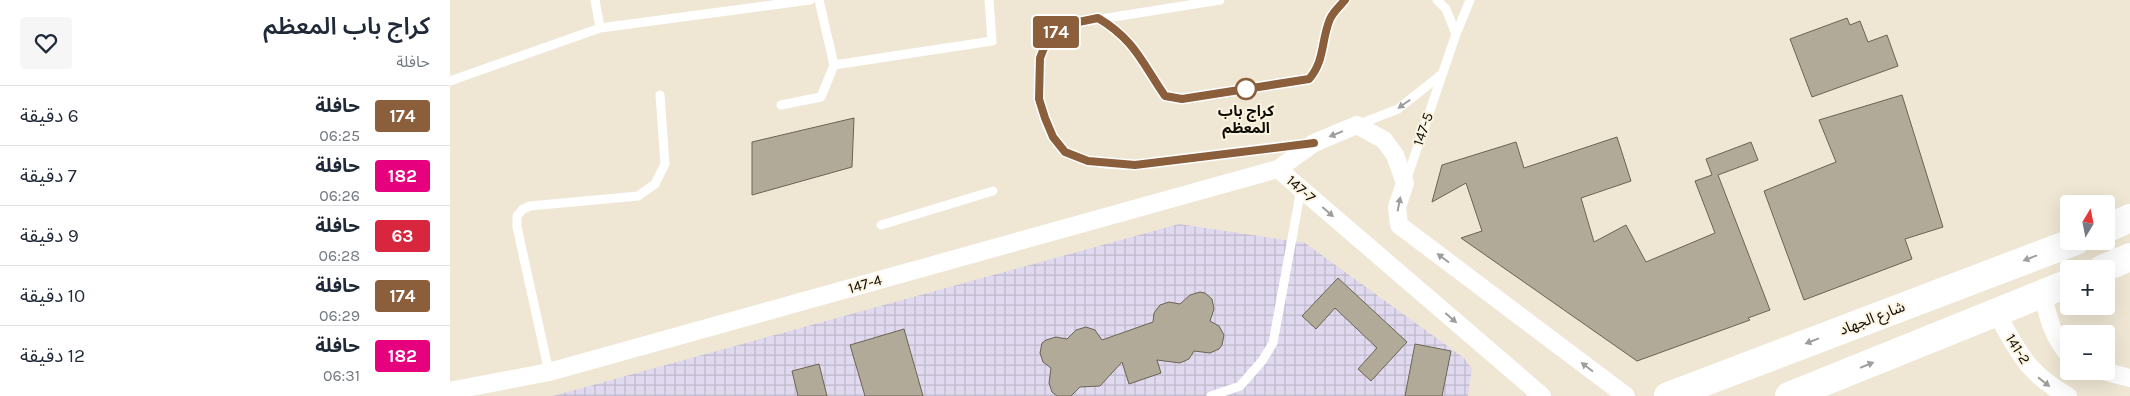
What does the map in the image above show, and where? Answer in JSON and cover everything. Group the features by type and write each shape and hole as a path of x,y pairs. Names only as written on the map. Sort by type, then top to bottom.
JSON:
{"main road":[{"path":"2115,225 2130,218"},
{"name":"شارع الجهاد","path":"1668,396 2060,247"},
{"path":"2115,263 2130,256"},
{"path":"1789,396 2060,288"}],"street":[{"name":"147-7","path":"1358,125 1314,143 1278,169 1542,396"},
{"path":"1358,125 1384,140 1395,155 1405,183 1396,207 1400,225 1626,396"},
{"name":"147-4","path":"450,391 549,372 1278,169"},
{"path":"2043,295 2050,323 2060,346"},
{"name":"141-2","path":"1997,314 2024,363 2045,383 2068,396"},
{"path":"2115,374 2130,378"}],"lane":[{"path":"595,0 600,28"},
{"path":"450,82 600,28 810,0"},
{"path":"781,105 821,97 834,65 819,0"},
{"path":"834,65 992,41 989,0"},
{"path":"1220,0 1098,18 1064,25 1046,43 1040,58 1039,99 1053,137 1065,152 1088,161 1135,165 1314,143"},
{"path":"1098,18 1117,29 1133,45 1165,96 1182,99 1309,79 1316,71 1322,54 1330,18 1345,0"},
{"path":"1437,0 1446,9 1456,34"},
{"name":"147-5","path":"1405,183 1456,34 1470,0"},
{"name":"147-5","path":"1358,125 1398,109 1442,74"},
{"path":"549,372 517,227 517,216 523,209 530,206 638,196 655,184 665,164 660,95"},
{"path":"1211,396 1240,386 1262,361 1273,343 1301,189"},
{"path":"881,226 993,191"}],"shaded area":[{"path":"1179,224 1305,243 1464,358 1472,369 1468,396 553,396"}],"building":[{"path":"1847,18 1850,25 1860,21 1868,42 1887,35 1898,66 1812,97 1790,39"},
{"path":"1902,95 1943,227 1905,239 1912,259 1804,300 1764,191 1836,162 1819,120"},
{"path":"854,118 852,167 752,195 752,142"},
{"path":"1617,137 1631,181 1581,198 1594,242 1626,225 1646,262 1715,233 1695,181 1712,175 1706,159 1751,142 1758,160 1718,175 1770,310 1748,318 1750,320 1637,361 1461,238 1482,231 1466,183 1432,202 1442,165 1516,142 1524,168"},
{"path":"1338,278 1407,342 1371,381 1358,369 1377,348 1335,308 1316,329 1302,316"},
{"path":"1200,292 1205,293 1212,299 1214,309 1210,321 1219,326 1224,335 1219,349 1210,353 1194,351 1189,359 1180,363 1157,360 1161,373 1129,384 1122,362 1100,386 1080,387 1071,396 1057,396 1052,392 1049,383 1051,368 1043,362 1040,353 1042,343 1046,340 1056,337 1067,339 1076,330 1086,327 1095,330 1102,340 1153,322 1154,313 1160,305 1169,302 1180,304 1190,295"},
{"path":"904,329 923,396 865,396 850,345"},
{"path":"1415,344 1451,351 1442,396 1405,396"},
{"path":"819,364 827,396 798,396 792,371"}],"bus line":[{"name":"174","path":"1314,143 1135,165 1112,165 1088,161 1065,152 1053,137 1039,99 1038,75 1040,58 1046,43 1064,25 1098,18 1117,29 1133,45 1165,96 1182,99 1309,79 1316,71 1322,54 1330,18 1345,0"}],"place":[{"name":"كراج باب المعظم","path":"1246,89"}]}
